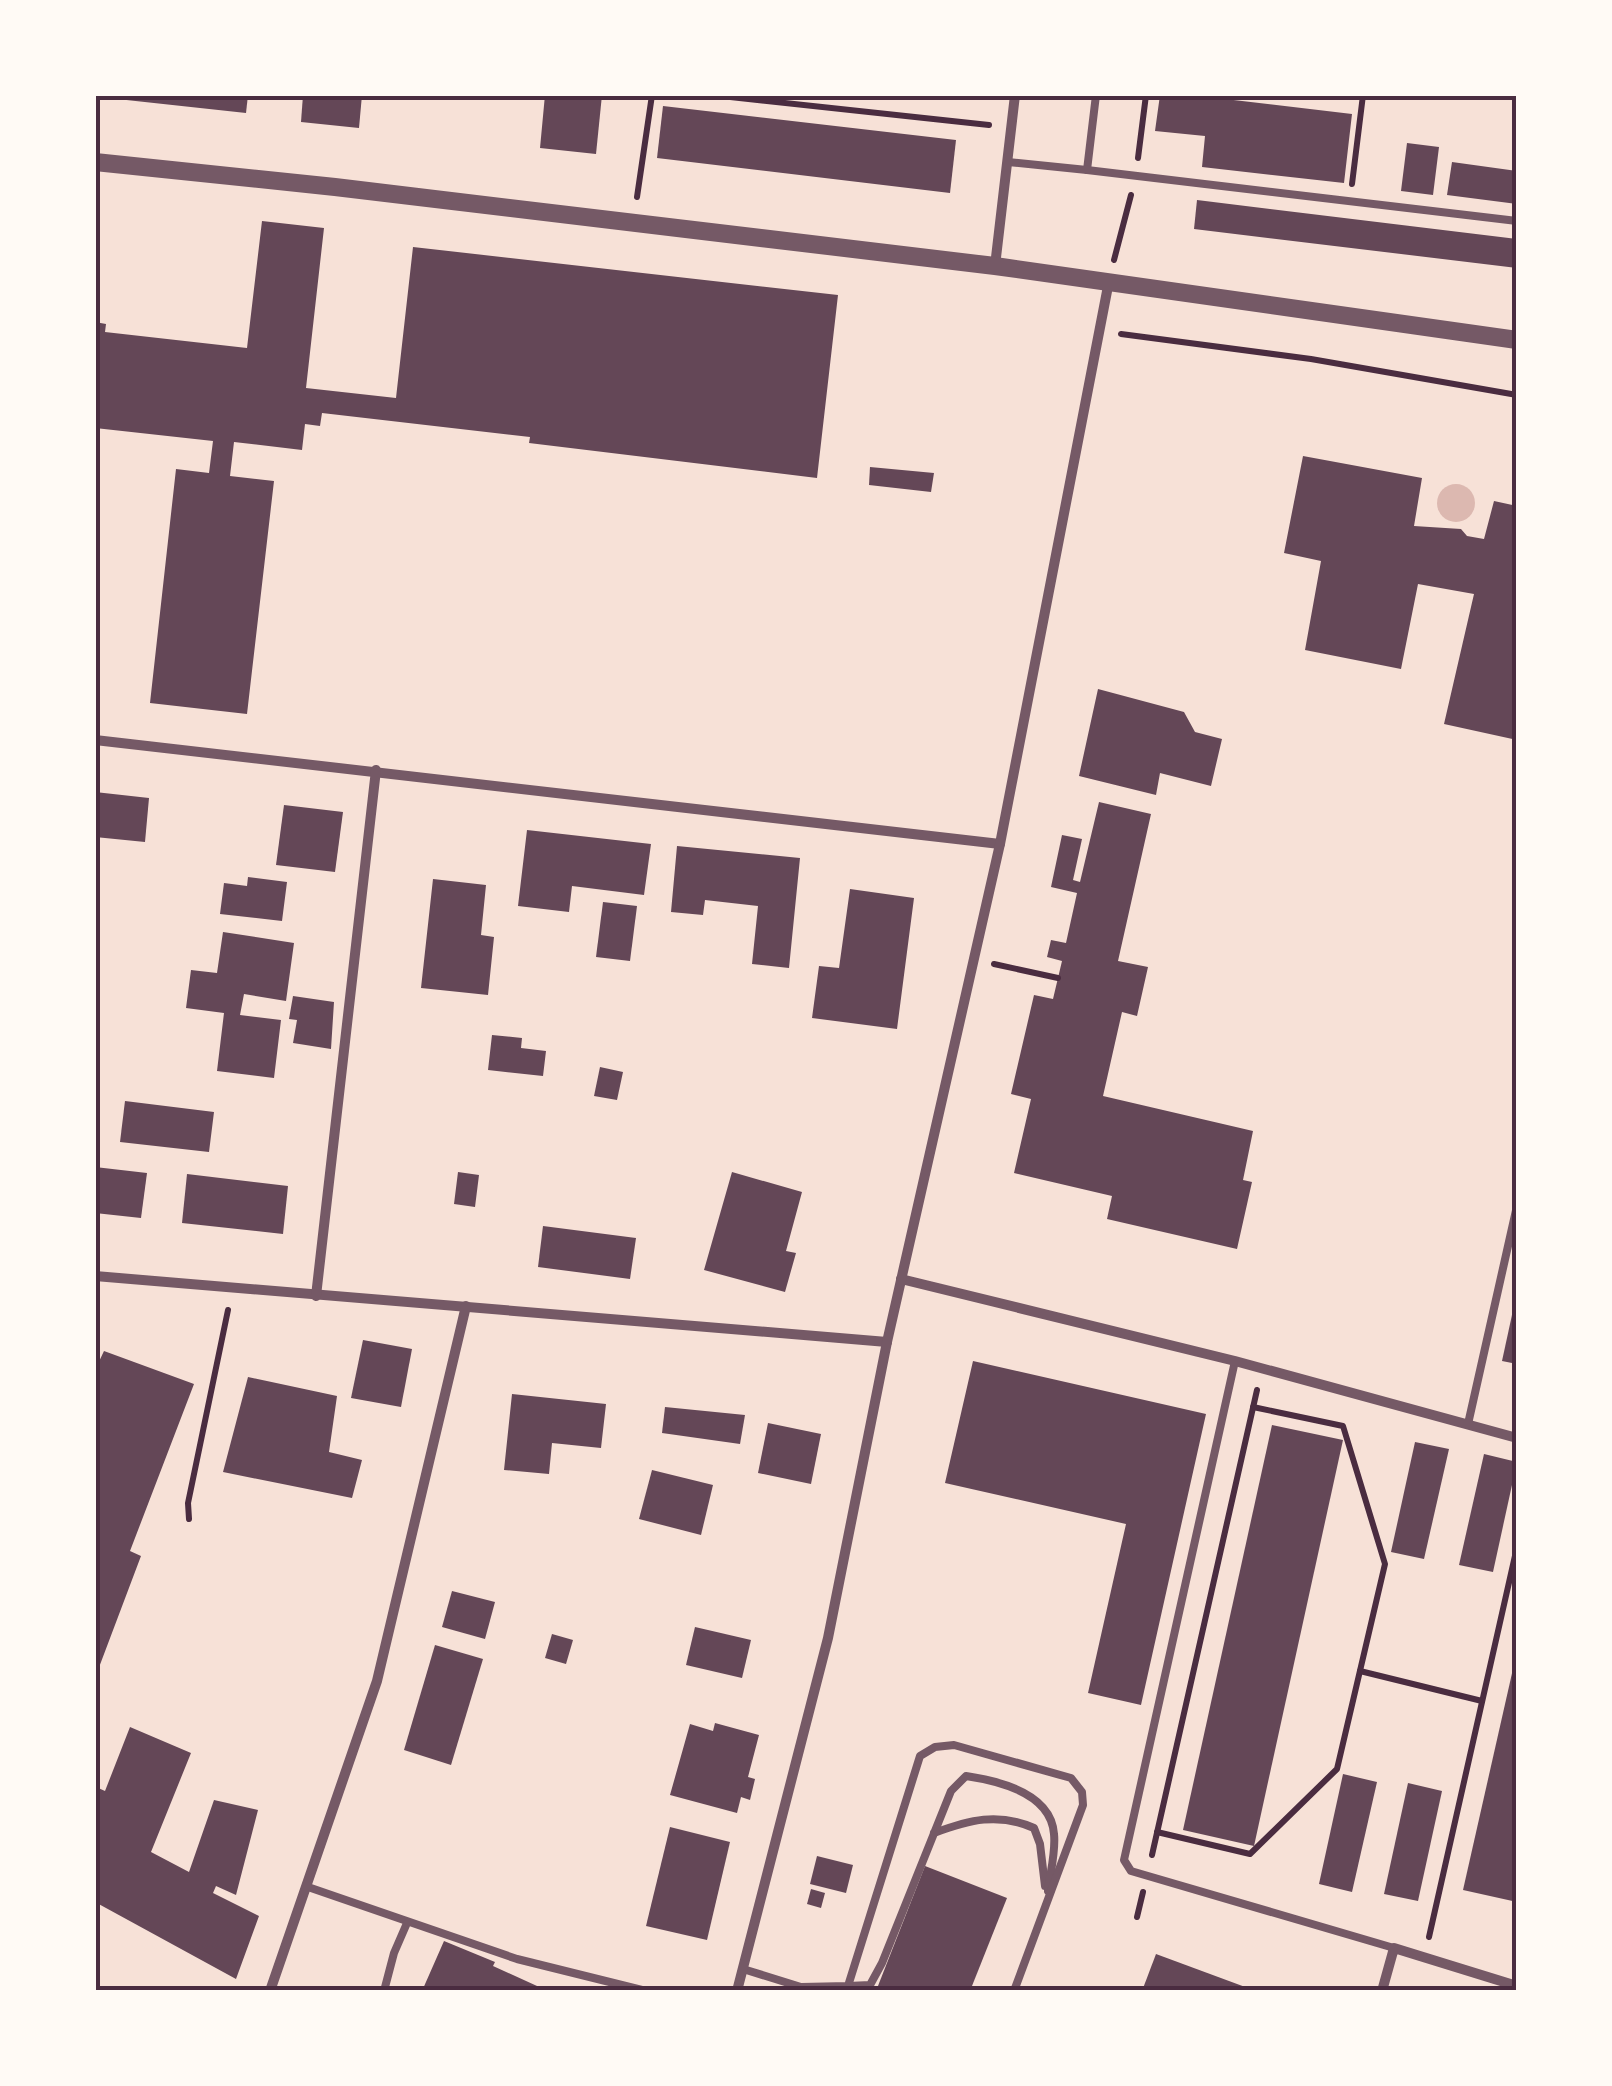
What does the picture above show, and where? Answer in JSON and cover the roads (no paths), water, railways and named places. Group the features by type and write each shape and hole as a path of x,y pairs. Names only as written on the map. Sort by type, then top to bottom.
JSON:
{"street":[{"path":"995,266 1016,95"},
{"path":"95,162 995,266 1517,340"},
{"path":"738,1991 828,1638 887,1342 1000,844 1109,281"},
{"path":"95,740 1000,844"},
{"path":"316,1296 376,770"},
{"path":"95,1276 887,1342"},
{"path":"901,1279 1262,1369 1517,1438"},
{"path":"270,1991 377,1681 466,1306"},
{"path":"1382,1991 1394,1948 1517,1986"}],"lane":[{"path":"1087,170 1096,95"},
{"path":"1008,162 1517,221"},
{"path":"1468,1424 1517,1206"},
{"path":"1234,1362 1124,1860 1131,1871 1394,1948"},
{"path":"848,1986 920,1756 934,1747 954,1745 1071,1778 1082,1792 1083,1804 1014,1991"},
{"path":"743,1969 802,1989 870,1985 950,1791 966,1776 1035,1797 1046,1810 1054,1832 1046,1905"},
{"path":"934,1833 968,1820 996,1818 1016,1820 1034,1828 1040,1844 1046,1905"},
{"path":"308,1887 551,1969 646,1991"},
{"path":"384,1991 407,1923"}]}
